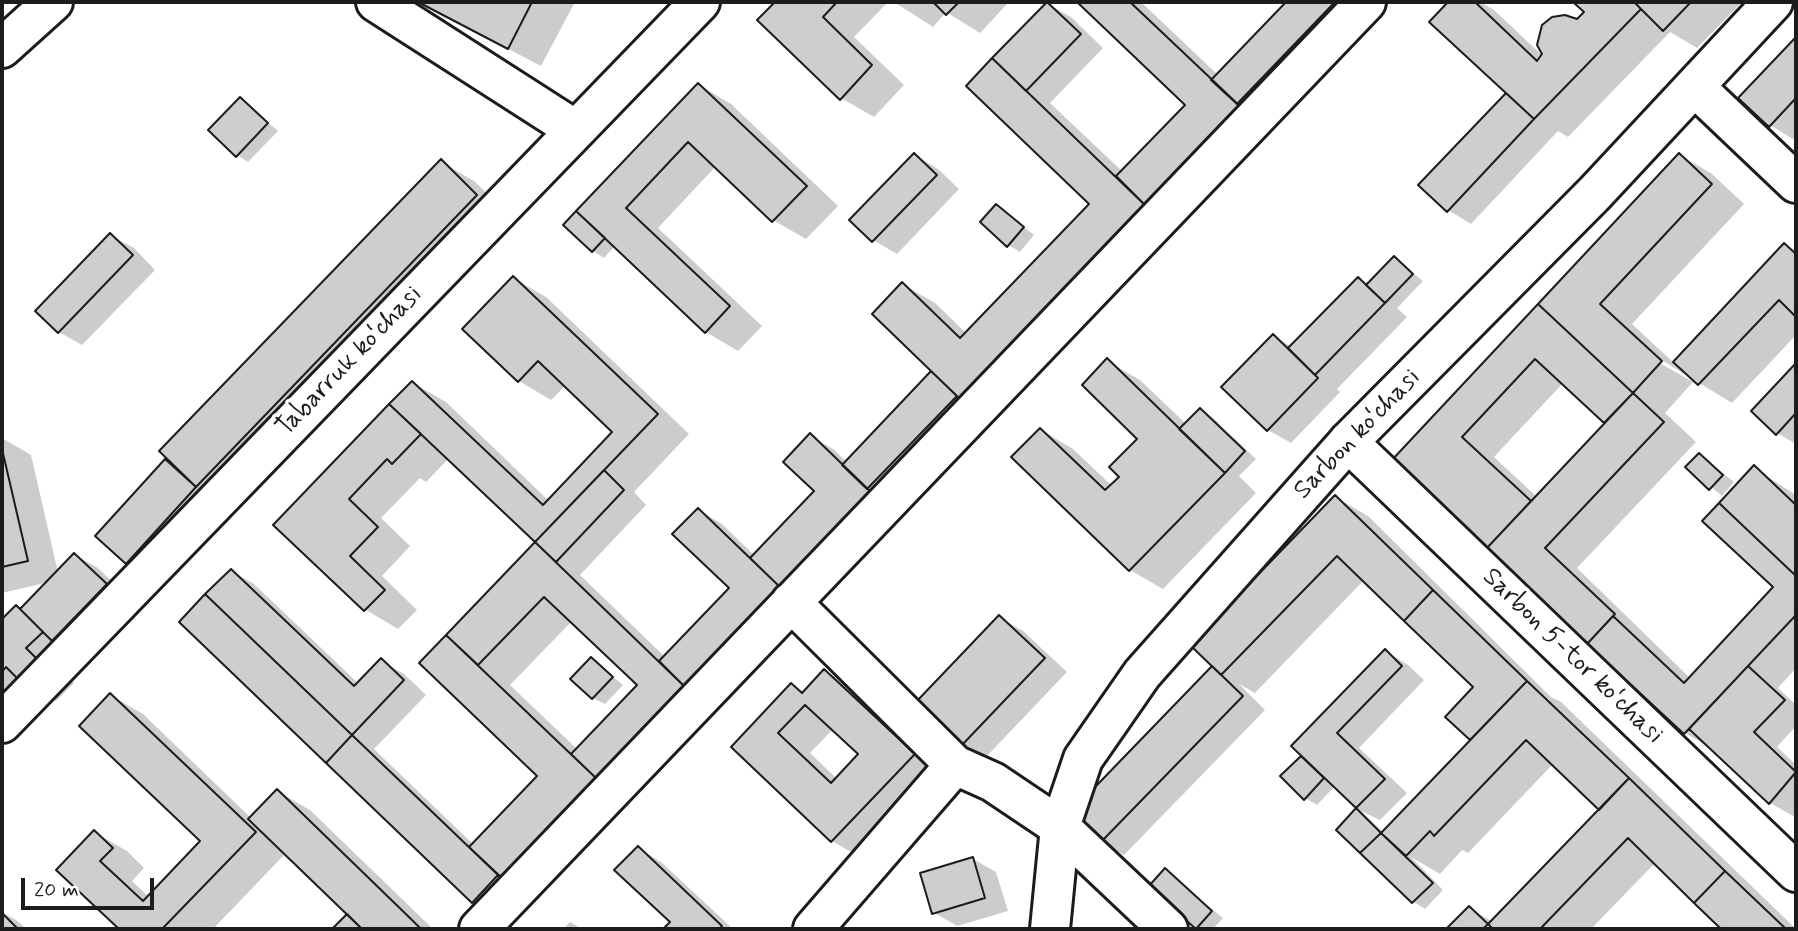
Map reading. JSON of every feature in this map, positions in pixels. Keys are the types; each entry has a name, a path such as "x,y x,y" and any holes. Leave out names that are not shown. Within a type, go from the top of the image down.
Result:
{"street":[{"path":"2,48 53,2"},
{"path":"376,2 574,129"},
{"name":"Tabarruk koʻchasi","path":"2,723 574,129 701,2"},
{"path":"479,929 1366,2"},
{"name":"Sarbon koʻchasi","path":"1050,929 1060,827 1083,760 1142,674 1348,442 1695,88 1773,2"},
{"path":"1695,88 1796,183"},
{"name":"Sarbon 5-tor koʻchasi","path":"1348,442 1796,872"},
{"path":"792,602 956,765 993,782 1060,827 1168,929"},
{"path":"813,929 956,765"}],"building":[{"path":"418,2 532,2 508,49"},
{"path":"775,2 837,2 823,17 872,65 840,100 757,20"},
{"path":"933,2 959,2 946,15"},
{"path":"1047,2 1081,34 1026,91 992,58"},
{"path":"1077,2 1130,2 1243,109 1148,208 1116,176 1185,105"},
{"path":"1286,2 1334,3 1237,104 1211,80"},
{"path":"1448,2 1475,2 1537,61 1542,54 1537,45 1542,25 1552,17 1565,15 1577,19 1584,12 1573,2 1634,2 1641,9 1534,119 1429,22"},
{"path":"1634,2 1691,2 1663,31"},
{"path":"1796,37 1796,98 1769,127 1738,98"},
{"path":"992,58 1148,208 962,401 872,314 902,282 960,338 1089,204 966,86"},
{"path":"698,83 807,186 772,222 688,142 626,208 730,306 705,333 576,211"},
{"path":"1506,93 1534,119 1447,212 1418,185"},
{"path":"240,97 268,123 236,157 208,130"},
{"path":"914,153 937,175 872,242 849,220"},
{"path":"1679,153 1712,184 1600,304 1662,361 1633,393 1538,304"},
{"path":"441,159 477,195 196,487 159,451"},
{"path":"996,204 1024,227 1007,247 980,222"},
{"path":"576,211 605,238 592,252 563,225"},
{"path":"110,233 133,255 58,333 35,311"},
{"path":"1784,243 1796,254 1796,317 1779,300 1698,385 1673,362"},
{"path":"1394,256 1413,274 1385,303 1366,285"},
{"path":"513,276 658,414 535,542 389,404 412,381 543,505 612,432 538,361 518,382 462,329"},
{"path":"1358,277 1385,303 1315,375 1288,348"},
{"path":"1538,304 1633,393 1604,423 1535,359 1462,437 1531,501 1486,549 1391,461"},
{"path":"1273,334 1318,378 1267,431 1221,387"},
{"path":"1107,358 1225,473 1129,571 1011,457 1040,428 1105,490 1119,477 1109,467 1137,439 1082,385"},
{"path":"1796,363 1796,413 1776,435 1751,411"},
{"path":"931,371 957,396 867,489 842,465"},
{"path":"1633,393 1664,422 1545,548 1615,614 1587,644 1486,549"},
{"path":"389,404 421,434 392,464 387,459 349,499 378,527 350,556 385,590 364,611 273,525"},
{"path":"1200,408 1245,451 1225,473 1179,429"},
{"path":"810,433 873,494 782,589 750,558 814,491 783,462"},
{"path":"2,449 28,561 2,567"},
{"path":"1699,453 1723,475 1709,490 1685,467"},
{"path":"165,459 196,487 126,564 95,536"},
{"path":"1754,465 1796,505 1796,576 1719,503"},
{"path":"604,470 624,490 556,562 535,542"},
{"path":"1335,495 1433,590 1404,621 1337,556 1221,675 1190,645"},
{"path":"1719,503 1796,576 1796,615 1684,734 1587,644 1613,616 1684,683 1773,587 1702,521"},
{"path":"698,508 782,589 686,688 659,661 729,588 672,534"},
{"path":"535,542 686,688 598,780 571,754 637,685 544,597 478,665 446,635"},
{"path":"74,553 107,584 52,641 20,609"},
{"path":"231,569 354,686 381,658 404,680 352,735 205,594"},
{"path":"1433,590 1527,681 1470,740 1445,717 1473,687 1404,621"},
{"path":"205,594 352,735 326,763 179,622"},
{"path":"16,605 43,632 26,648 42,664 22,683 6,667 2,672 2,619"},
{"path":"999,615 1045,658 962,745 916,702"},
{"path":"446,635 598,780 503,879 469,847 537,776 419,663"},
{"path":"1385,649 1402,666 1337,733 1385,779 1356,808 1291,746"},
{"path":"591,657 613,677 592,699 570,679"},
{"path":"1212,666 1243,696 1100,843 1069,814"},
{"path":"1748,666 1785,700 1754,732 1796,772 1769,804 1689,729"},
{"path":"824,669 915,754 831,842 731,747 791,683 802,693","holes":["805,705 858,754 831,783 778,733"]},
{"path":"1527,681 1629,778 1599,810 1526,740 1434,836 1430,831 1406,856 1381,833"},
{"path":"110,693 256,832 162,929 119,929 56,870 94,830 113,848 100,861 143,901 200,841 79,726"},
{"path":"352,735 498,875 472,903 326,763"},
{"path":"1301,756 1324,778 1304,800 1280,776"},
{"path":"1629,778 1725,871 1694,903 1628,838 1540,929 1493,929 1488,924"},
{"path":"277,789 421,929 362,929 248,819"},
{"path":"1356,808 1381,833 1360,853 1336,830"},
{"path":"1381,833 1433,883 1412,903 1360,853"},
{"path":"638,846 722,926 719,929 663,929 670,922 614,870"},
{"path":"973,857 985,898 932,914 920,873"},
{"path":"1165,868 1212,911 1196,929 1148,887"},
{"path":"1725,871 1786,929 1721,929 1694,903"},
{"path":"1469,906 1488,924 1483,929 1446,929"},
{"path":"2,913 18,929 2,929"},
{"path":"347,914 362,929 332,929"}]}
